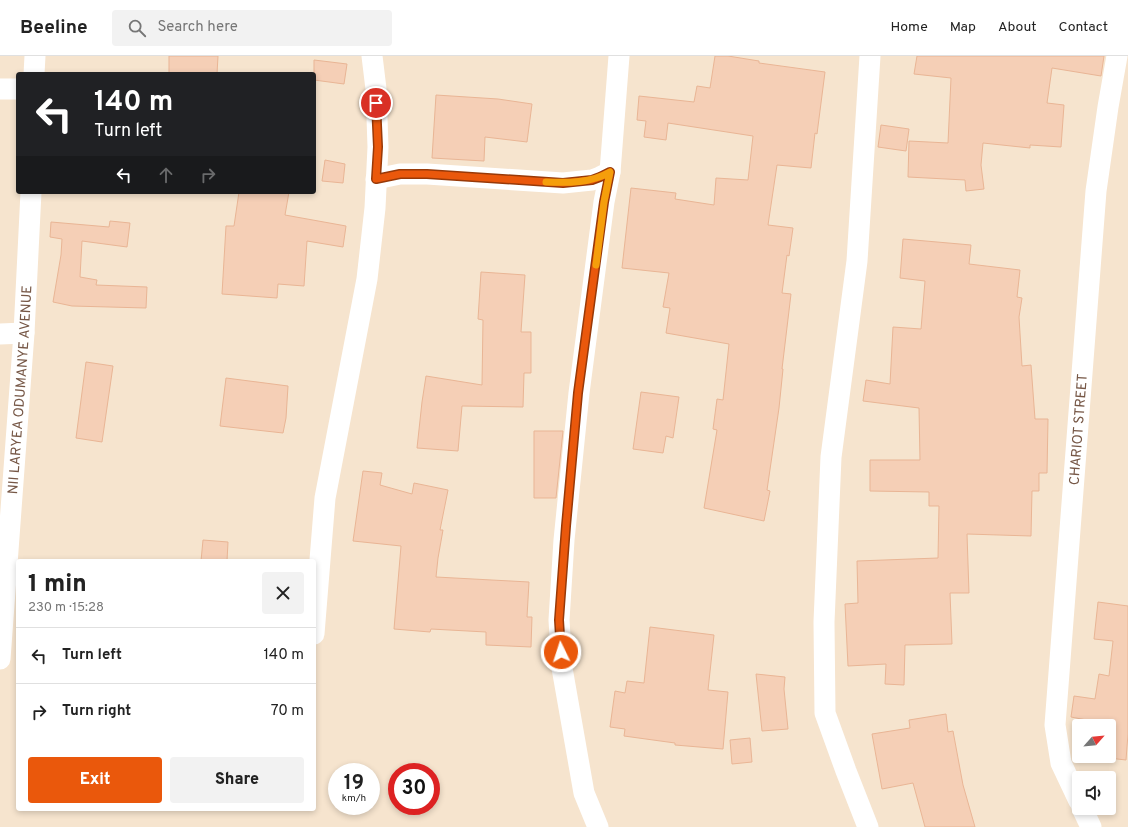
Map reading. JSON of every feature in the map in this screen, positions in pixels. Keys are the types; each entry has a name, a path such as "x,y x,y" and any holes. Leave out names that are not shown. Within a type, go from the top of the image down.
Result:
{"street":[{"path":"34,72 35,56"},
{"path":"316,609 325,498 367,279 375,208 378,147 376,89 372,56"},
{"path":"598,827 584,793 562,668 559,620 564,540 578,393 604,202 610,172 619,56"},
{"path":"868,827 825,713 824,622 831,457 857,261 870,56"},
{"name":"CHARIOT STREET","path":"1072,786 1061,763 1055,725 1096,192 1117,56"},
{"path":"0,89 16,89"},
{"path":"376,179 400,174 427,174 563,183 592,180 610,172"},
{"name":"NII LARYEA ODUMANYE AVENUE","path":"0,659 3,590 24,333 31,194"},
{"path":"0,334 24,333"},
{"path":"1085,815 1091,827"}],"shaded area":[{"path":"0,56 1128,56 1128,827 0,827"}],"building":[{"path":"169,56 218,56 217,72 169,72"},
{"path":"715,56 728,56 759,61 759,63 825,72 811,168 777,165 768,225 793,228 789,256 787,255 782,293 791,294 779,408 767,490 770,491 764,521 704,508 717,430 713,429 717,399 723,400 729,344 666,333 670,308 663,307 669,273 622,268 631,188 676,193 675,199 714,205 716,178 748,180 753,136 668,123 666,140 644,137 646,121 637,120 639,96 694,102 697,86 710,88"},
{"path":"917,56 1104,56 1101,76 1052,68 1047,103 1064,105 1061,147 1030,145 1030,148 983,143 981,165 984,189 966,191 965,180 908,177 909,141 948,143 951,78 914,74"},
{"path":"314,60 347,64 344,84 316,80 316,72 314,72"},
{"path":"436,95 498,99 532,104 527,142 485,137 484,161 432,158"},
{"path":"881,125 909,129 906,151 878,147"},
{"path":"325,160 345,164 343,183 322,181"},
{"path":"239,194 289,194 285,215 346,226 343,247 307,241 304,286 278,284 277,298 222,294 226,226 234,226"},
{"path":"110,221 130,223 127,247 82,241 80,277 97,280 96,285 147,287 146,308 72,306 53,302 61,255 62,239 50,237 51,222 109,227"},
{"path":"903,239 971,245 969,264 1020,270 1017,297 1022,298 1019,317 1022,366 1031,365 1035,419 1048,419 1047,473 1039,473 1039,491 1032,491 1031,536 967,534 969,593 950,593 952,644 905,645 904,685 885,684 886,664 848,666 845,604 858,603 857,561 938,558 939,506 929,506 929,492 870,491 870,460 920,460 919,408 863,401 866,380 890,384 893,327 921,329 925,281 900,278"},
{"path":"481,272 525,275 521,332 531,332 531,373 524,373 523,407 462,406 458,451 417,448 426,376 482,385 483,320 478,319"},
{"path":"86,362 113,366 102,442 76,438"},
{"path":"226,378 288,386 286,418 283,433 220,426"},
{"path":"641,392 679,397 673,438 666,436 663,453 633,449"},
{"path":"534,431 563,431 556,498 534,498"},
{"path":"363,471 382,473 380,485 412,494 414,483 448,490 440,530 443,530 436,577 529,582 527,617 532,617 531,647 486,645 486,632 431,629 430,632 394,629 401,546 353,541"},
{"path":"203,540 228,542 227,559 201,559"},
{"path":"1098,602 1128,606 1128,734 1126,760 1116,759 1116,719 1081,719 1071,717 1074,696 1095,699 1099,674 1109,676 1113,641 1094,639"},
{"path":"650,627 714,635 708,690 728,692 723,749 675,745 675,743 624,736 625,729 610,727 615,691 625,693 627,681 644,683"},
{"path":"756,674 785,677 784,689 788,729 762,731"},
{"path":"946,714 948,732 953,731 963,785 975,827 925,827 913,783 882,789 872,734 910,728 909,720"},
{"path":"750,738 752,762 732,764 730,740"}],"slow traffic":[{"path":"546,182 563,183 592,180 610,172 604,202 596,265"}],"route":[{"path":"376,103 378,147 376,179 400,174 427,174 563,183 592,180 610,172 604,202 578,393 564,540 559,620 561,652"}]}
